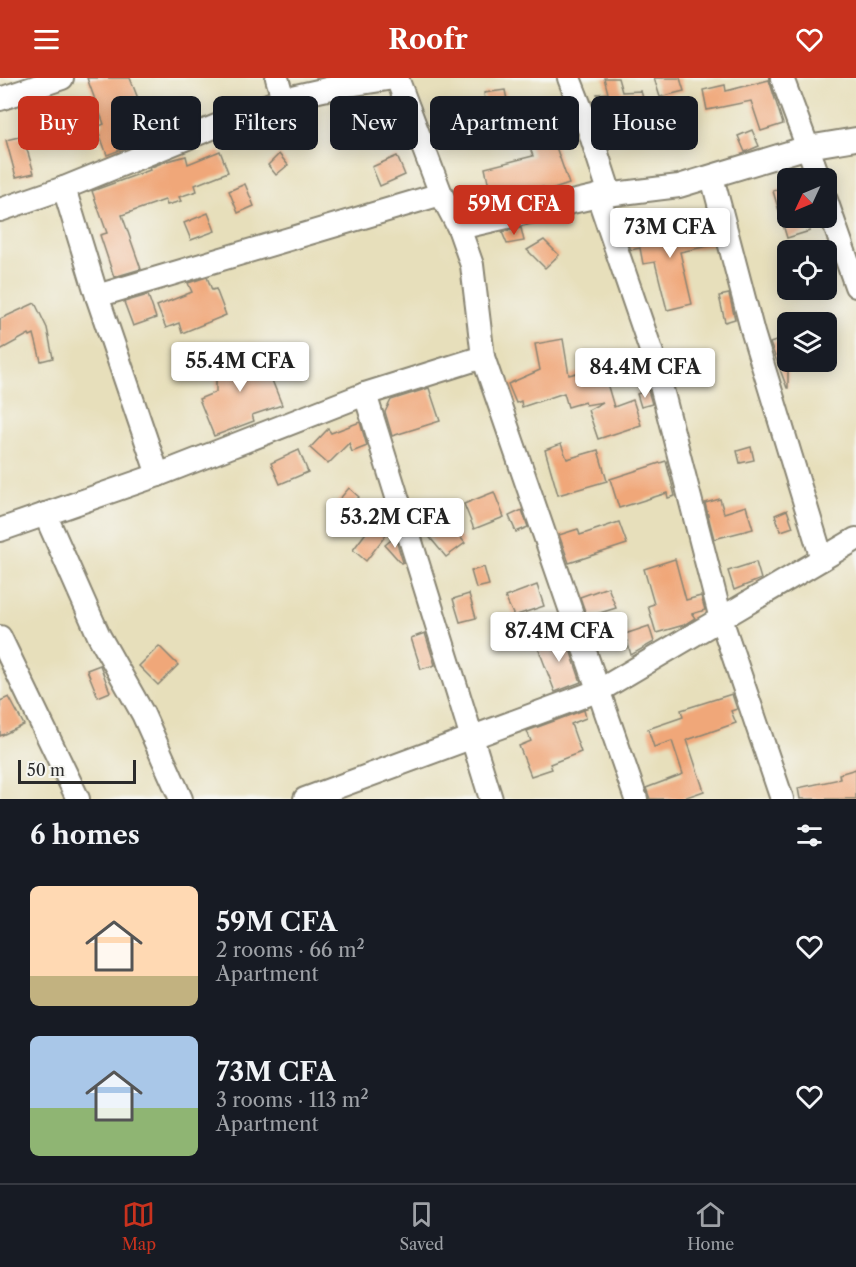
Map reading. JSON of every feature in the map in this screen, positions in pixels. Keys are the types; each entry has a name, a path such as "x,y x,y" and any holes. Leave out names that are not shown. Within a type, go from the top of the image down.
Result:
{"street":[{"path":"0,99 62,78"},
{"path":"0,210 64,188 280,89 336,87 396,78 441,194 459,228 472,265 483,357 636,799"},
{"path":"569,78 590,129 604,195 655,362 721,619 782,799"},
{"path":"782,78 815,168"},
{"path":"459,228 604,195 658,190 712,177 808,147 856,139"},
{"path":"712,177 753,333 822,559"},
{"path":"64,188 97,296 158,475"},
{"path":"97,296 441,194"},
{"path":"836,228 856,286"},
{"path":"0,530 158,475 365,394 483,357"},
{"path":"365,394 491,799"},
{"path":"45,514 99,636 143,714 181,799"},
{"path":"305,799 600,690 856,539"},
{"path":"0,637 78,799"}],"building":[{"path":"87,78 130,78 137,96 111,96 111,150 120,150 107,155 99,133 99,126 104,124 99,110 99,96 94,96"},
{"path":"604,78 618,78 622,92 641,91 642,96 598,96 597,94 608,93"},
{"path":"654,78 680,78 684,91 660,96"},
{"path":"769,80 783,124 761,131 751,101 707,110 703,90 725,85 726,91"},
{"path":"505,90 506,96 484,96 484,93"},
{"path":"752,130 759,146 745,152 738,136"},
{"path":"18,137 18,150 27,150 34,173 16,177 6,140"},
{"path":"531,150 557,150 569,184 545,192 543,187 518,195 517,191 491,196 485,168 533,156"},
{"path":"220,151 228,172 195,185 197,191 179,197 181,201 167,205 165,200 122,215 141,269 114,277 100,235 107,233 92,191 150,170 149,168 167,161 186,156 188,164"},
{"path":"279,154 288,165 276,175 268,165"},
{"path":"397,156 405,175 380,186 372,167"},
{"path":"245,184 254,206 238,213 229,191"},
{"path":"777,190 777,204 773,191"},
{"path":"208,213 215,231 191,240 184,223"},
{"path":"665,226 669,237 709,227 713,245 680,252 692,304 667,310 655,262 643,264 640,248 631,250 625,234"},
{"path":"521,228 524,241 507,244 502,232"},
{"path":"784,228 809,228 810,231 787,238"},
{"path":"544,240 559,255 545,268 527,250"},
{"path":"207,277 212,290 216,289 226,315 182,333 179,323 166,328 157,306 192,292 188,283"},
{"path":"729,294 735,319 725,322 719,296"},
{"path":"148,295 156,318 133,326 124,302"},
{"path":"35,303 47,328 53,358 41,361 34,334 30,336 29,334 0,350 0,319"},
{"path":"563,339 569,375 602,366 614,407 633,400 641,425 598,439 588,410 603,402 586,405 585,402 568,407 564,393 522,407 521,401 516,403 508,384 540,370 535,344"},
{"path":"777,341 777,362 770,343"},
{"path":"259,348 282,405 252,415 254,421 214,436 199,399 216,392 216,363 243,363 240,355"},
{"path":"781,372 788,372 787,388"},
{"path":"429,388 440,421 392,436 385,412 391,400"},
{"path":"648,390 652,404 641,407 637,394"},
{"path":"360,422 367,446 352,452 349,443 328,464 310,448 328,429 331,433"},
{"path":"561,444 567,459 598,450 607,481 558,495 545,450"},
{"path":"751,447 754,460 740,463 737,451"},
{"path":"299,450 308,472 280,484 271,463"},
{"path":"666,461 675,496 668,498 667,493 619,508 610,479"},
{"path":"349,488 359,497 342,517 332,508"},
{"path":"494,492 504,517 474,529 464,504"},
{"path":"720,499 724,513 746,506 753,529 714,539 705,503"},
{"path":"522,510 528,527 516,532 509,516"},
{"path":"787,510 793,527 781,531 775,515"},
{"path":"446,519 465,543 446,557 427,534"},
{"path":"619,522 627,544 569,563 559,535 578,529 580,535"},
{"path":"371,526 386,535 366,561 353,550"},
{"path":"395,537 403,562 401,563 385,545"},
{"path":"675,559 686,600 701,596 705,610 692,614 695,618 684,625 656,633 648,606 654,604 644,569"},
{"path":"756,562 761,579 734,590 728,571"},
{"path":"484,567 489,585 476,588 471,571"},
{"path":"537,585 544,606 514,616 505,597"},
{"path":"608,587 616,608 587,617 580,597"},
{"path":"469,594 476,618 460,622 453,599"},
{"path":"649,626 654,642 631,655 625,634"},
{"path":"425,633 435,665 421,669 411,638"},
{"path":"565,635 581,682 555,692 537,645"},
{"path":"159,646 178,665 158,685 139,666"},
{"path":"100,665 110,692 98,697 87,670"},
{"path":"732,694 737,709 731,711 736,723 687,740 704,791 681,799 650,799 646,788 683,774 672,741 654,747 648,729 683,717 681,710"},
{"path":"9,697 24,725 0,736 0,701"},
{"path":"584,710 586,718 571,724 581,752 550,764 552,769 531,776 519,746 531,741 527,731"},
{"path":"856,769 856,799 800,799 798,788 840,779 839,774"}]}
